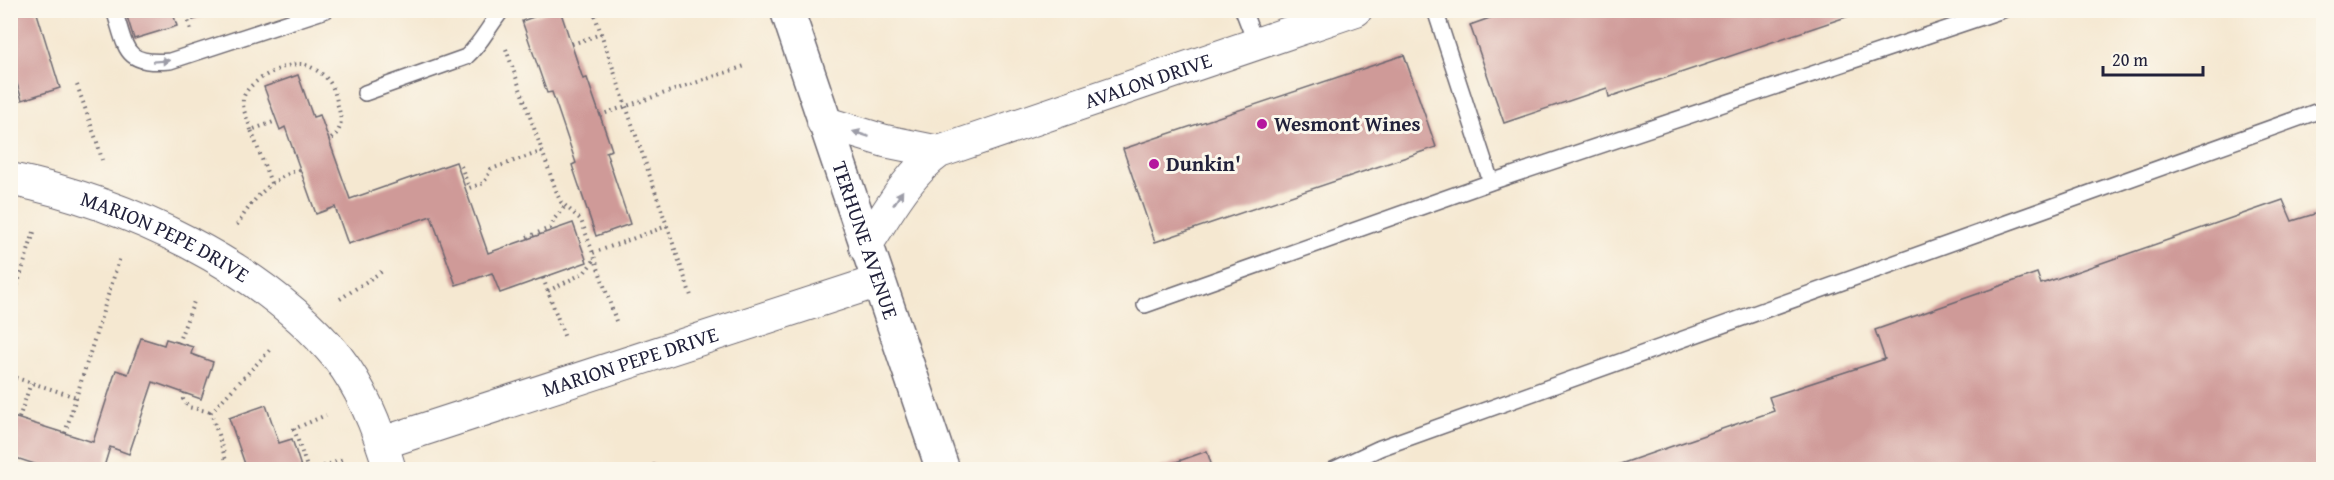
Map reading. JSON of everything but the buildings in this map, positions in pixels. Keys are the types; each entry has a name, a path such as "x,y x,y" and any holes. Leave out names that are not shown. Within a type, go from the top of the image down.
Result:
{"street":[{"name":"TERHUNE AVENUE","path":"787,10 823,122 943,470"},
{"name":"AVALON DRIVE","path":"866,247 907,184 926,161 939,152 1356,10"},
{"path":"823,122 885,141 939,152"},
{"name":"MARION PEPE DRIVE","path":"10,179 57,189 121,211 206,253 253,283 301,319 338,359 365,402 386,456 879,281"}],"lane":[{"path":"114,10 127,51 134,58 144,62 170,61 326,10"},
{"path":"365,93 466,57 478,47 489,26 502,10"},
{"path":"1244,10 1256,44"},
{"path":"1435,10 1491,182"},
{"path":"1145,306 1491,182 2003,10"},
{"path":"1333,470 1391,444 2324,109"}],"path":[{"path":"593,10 691,296"},
{"path":"572,44 601,34"},
{"path":"506,48 558,196 581,220 616,321"},
{"path":"271,183 243,102 249,86 258,79 290,66 302,64 327,77 333,89 342,123 331,139"},
{"path":"600,115 745,66"},
{"path":"77,85 102,160"},
{"path":"251,130 276,121"},
{"path":"461,166 468,188 484,183 491,169 543,151"},
{"path":"237,225 259,194 271,183 300,169"},
{"path":"527,237 550,228 566,205"},
{"path":"594,253 667,226"},
{"path":"10,308 35,229"},
{"path":"65,433 120,257"},
{"path":"548,291 584,273 596,258"},
{"path":"340,299 384,270"},
{"path":"543,278 565,338"},
{"path":"178,343 195,299"},
{"path":"211,412 271,349"},
{"path":"10,376 76,397"},
{"path":"20,418 31,383"},
{"path":"185,393 183,399 188,406 211,412"},
{"path":"211,412 229,470"},
{"path":"326,415 294,429 310,470 344,459"}],"place":[{"name":"Wesmont Wines","path":"1262,124"},
{"name":"Dunkin'","path":"1154,164"}]}
